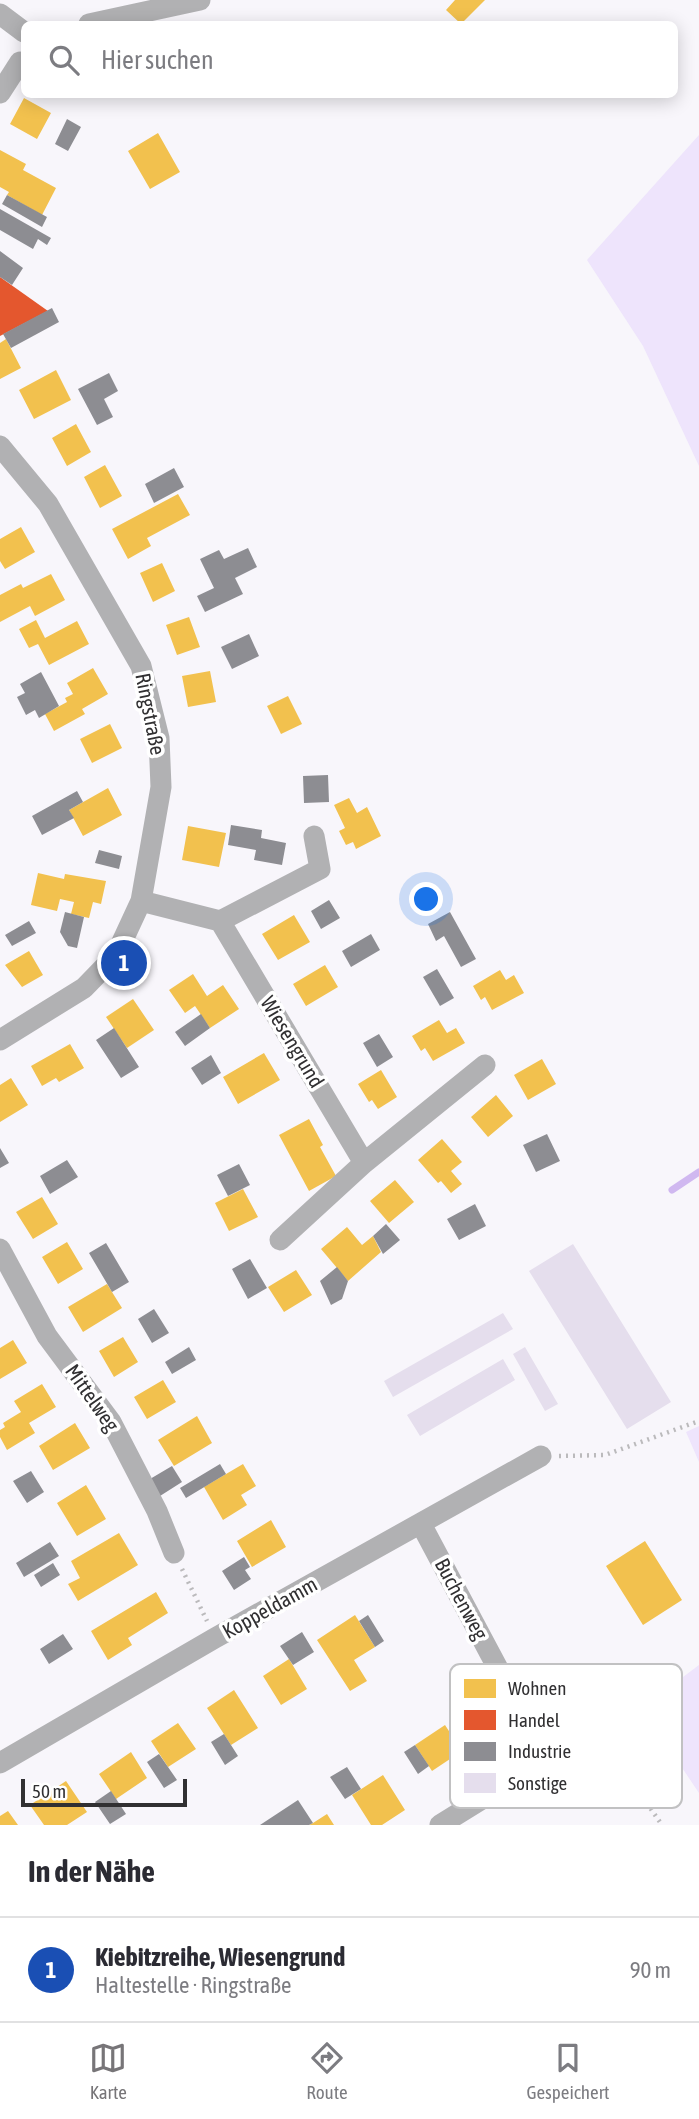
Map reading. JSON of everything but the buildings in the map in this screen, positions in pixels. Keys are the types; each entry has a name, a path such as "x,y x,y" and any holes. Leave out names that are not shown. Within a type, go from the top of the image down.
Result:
{"street":[{"path":"103,21 200,0"},
{"path":"0,13 21,30"},
{"path":"0,93 20,62"},
{"name":"Ringstraße","path":"0,446 48,504 141,666 159,738 161,788 141,901 116,955 83,988 0,1040"},
{"path":"141,901 220,921 320,869 314,836"},
{"name":"Wiesengrund","path":"220,921 364,1163"},
{"path":"280,1240 364,1163 485,1065"},
{"name":"Mittelweg","path":"0,1249 47,1336 111,1422 157,1511 174,1553"},
{"name":"Koppeldamm","path":"0,1763 215,1638 541,1456"},
{"name":"Buchenweg","path":"421,1524 496,1664"},
{"path":"440,1825 467,1808"}],"path":[{"path":"541,1456 605,1455 699,1421"},
{"path":"174,1553 202,1611"},
{"path":"650,1808 662,1825"}],"shaded area":[{"path":"699,135 699,466 643,346 587,260"},
{"path":"699,1426 699,1462 686,1432"},
{"path":"699,1665 699,1793 682,1768 682,1678"}],"waterway":[{"path":"672,1190 699,1172"}],"place":[{"name":"Kiebitzreihe, Wiesengrund","path":"124,963"}]}
